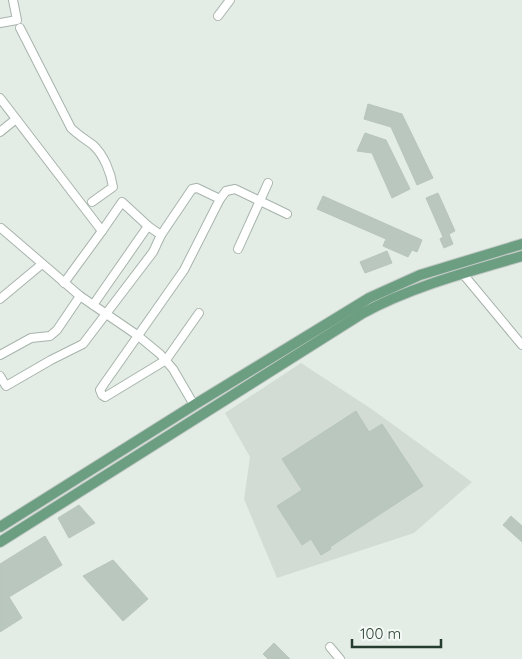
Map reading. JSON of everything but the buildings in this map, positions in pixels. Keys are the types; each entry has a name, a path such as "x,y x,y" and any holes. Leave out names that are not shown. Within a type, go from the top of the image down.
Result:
{"main road":[{"path":"0,527 194,405 380,292 420,275 522,244"},
{"path":"0,542 352,319 409,292 522,256"}],"street":[{"path":"0,23 17,20 13,0"},
{"path":"218,16 230,0"},
{"path":"20,28 71,128 94,147 104,160 112,176 113,187 122,202 148,226 161,235"},
{"path":"0,98 102,232"},
{"path":"0,132 16,119"},
{"path":"238,249 268,183"},
{"path":"92,202 113,187"},
{"path":"0,376 6,386 83,344 153,252 161,235 192,189 197,188 220,199"},
{"path":"198,313 166,360 118,391 104,397 100,392 104,384 184,270 220,199 226,191 235,189 287,214"},
{"path":"64,283 122,202"},
{"path":"93,305 148,226"},
{"path":"1,228 80,296 137,335 166,360 194,405"},
{"path":"0,299 42,264"},
{"path":"463,274 522,345"},
{"path":"0,355 31,338 50,336 57,330 80,296"},
{"path":"330,647 340,659"}],"shaded area":[{"path":"301,363 373,410 472,482 414,533 277,578 244,499 250,457 225,413"}]}
